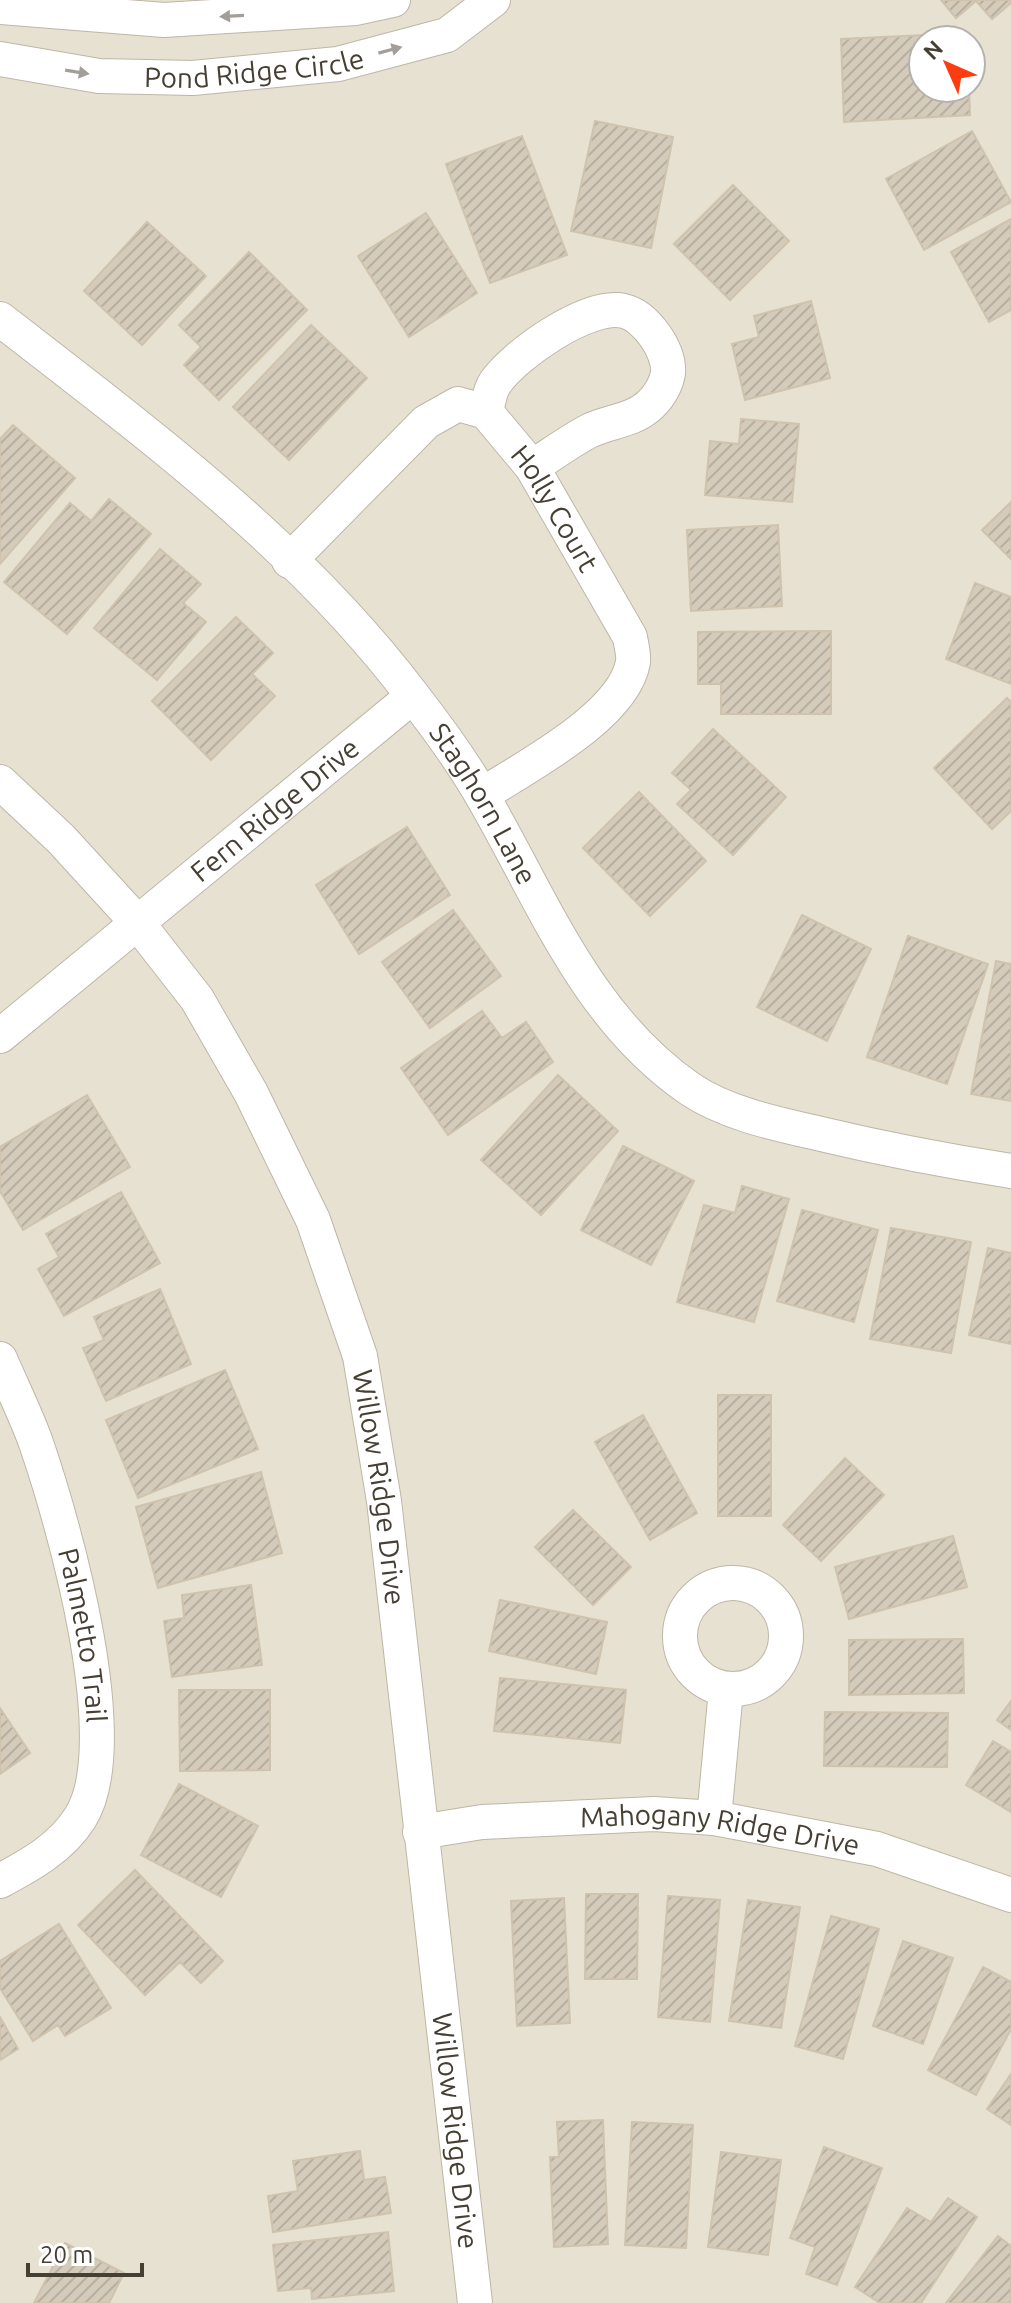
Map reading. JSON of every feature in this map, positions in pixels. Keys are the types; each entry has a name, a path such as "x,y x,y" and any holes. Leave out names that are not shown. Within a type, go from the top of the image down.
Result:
{"street":[{"name":"Pond Ridge Circle","path":"0,7 164,20 356,8 393,0"},
{"name":"Pond Ridge Circle","path":"0,59 99,76 193,78 338,64 447,35 493,0"},
{"path":"289,561 426,422 458,404 486,412 494,384 527,352 576,320 603,310 627,311 657,339 668,371 663,389 648,407 629,418 591,430 532,467"},
{"name":"Staghorn Lane","path":"0,319 202,476 351,622 413,696 482,795 575,965 624,1034 692,1091 761,1120 922,1158 1011,1171"},
{"name":"Holly Court","path":"482,795 599,717 633,662 630,637 532,467 486,412"},
{"name":"Fern Ridge Drive","path":"0,1036 413,696"},
{"name":"Willow Ridge Drive","path":"0,782 61,839 136,921 197,999 251,1093 313,1220 360,1356 384,1501 475,2303"},
{"name":"Palmetto Trail","path":"0,1359 36,1443 66,1549 99,1715 97,1774 81,1817 44,1857 0,1881"},
{"path":"714,1818 726,1690"},
{"name":"Mahogany Ridge Drive","path":"420,1832 482,1822 654,1814 714,1818 877,1849 1011,1895"}],"shaded area":[{"path":"0,0 1011,0 1011,2303 0,2303"}],"building":[{"path":"941,0 1011,0 1011,3 992,19 976,1 956,18"},
{"path":"907,36 907,104 970,104 970,115 844,122 841,39"},
{"path":"595,121 673,137 651,248 571,231"},
{"path":"972,131 1011,202 924,250 886,179"},
{"path":"522,136 567,255 490,283 446,164"},
{"path":"733,185 789,241 730,300 674,244"},
{"path":"426,213 477,293 409,337 358,256"},
{"path":"1011,219 1011,310 989,322 951,252"},
{"path":"147,222 206,276 142,345 84,291"},
{"path":"249,252 307,310 219,400 184,365 201,347 179,325"},
{"path":"811,301 830,378 745,400 732,344 759,337 754,316"},
{"path":"311,325 367,378 289,460 233,407"},
{"path":"741,419 799,424 792,502 705,495 710,441 739,444"},
{"path":"13,425 75,478 0,564 0,439"},
{"path":"109,499 151,534 67,634 4,582 70,503 91,521"},
{"path":"1011,502 1011,559 982,530"},
{"path":"778,525 782,606 691,611 687,530"},
{"path":"160,549 201,584 183,603 206,622 157,680 94,628"},
{"path":"975,583 1011,597 1011,684 946,659"},
{"path":"236,617 273,653 252,674 275,696 211,760 152,701"},
{"path":"831,631 831,714 721,714 721,684 698,684 698,632"},
{"path":"1007,698 1011,702 1011,811 992,829 934,768"},
{"path":"713,729 786,797 733,855 677,804 691,790 672,773"},
{"path":"639,792 706,861 650,916 583,848"},
{"path":"407,827 450,895 359,954 316,885"},
{"path":"453,910 501,976 430,1028 382,962"},
{"path":"802,915 871,949 827,1041 757,1007"},
{"path":"908,936 988,964 947,1084 867,1057"},
{"path":"996,961 1011,964 1011,1101 971,1094"},
{"path":"482,1011 502,1038 526,1022 553,1062 448,1135 401,1068"},
{"path":"558,1075 618,1131 541,1215 481,1160"},
{"path":"87,1095 130,1167 23,1230 0,1191 0,1147"},
{"path":"623,1146 694,1181 651,1265 581,1230"},
{"path":"742,1186 789,1199 754,1322 677,1302 704,1205 735,1213"},
{"path":"121,1192 160,1263 64,1316 38,1269 59,1257 46,1234"},
{"path":"802,1210 878,1230 854,1322 777,1301"},
{"path":"891,1228 971,1242 951,1353 870,1339"},
{"path":"988,1248 1011,1253 1011,1344 969,1335"},
{"path":"160,1289 191,1364 106,1401 83,1348 104,1340 94,1317"},
{"path":"225,1370 258,1449 138,1498 106,1420"},
{"path":"718,1395 771,1395 771,1516 718,1516"},
{"path":"643,1415 697,1513 650,1540 595,1442"},
{"path":"845,1458 884,1495 821,1561 783,1525"},
{"path":"261,1472 282,1553 158,1588 136,1507"},
{"path":"573,1510 631,1567 593,1605 535,1547"},
{"path":"953,1536 967,1587 849,1619 835,1567"},
{"path":"251,1585 262,1665 172,1677 164,1621 184,1618 182,1595"},
{"path":"500,1600 607,1622 596,1674 489,1651"},
{"path":"963,1639 964,1693 849,1695 849,1640"},
{"path":"500,1678 626,1690 620,1743 494,1731"},
{"path":"179,1690 270,1690 270,1770 180,1771"},
{"path":"1011,1701 1011,1730 997,1720"},
{"path":"0,1708 30,1753 0,1774"},
{"path":"825,1712 948,1713 947,1767 824,1766"},
{"path":"993,1741 1011,1752 1011,1812 966,1785"},
{"path":"179,1784 258,1826 221,1897 141,1855"},
{"path":"135,1870 223,1961 201,1983 180,1962 145,1995 78,1925"},
{"path":"586,1894 638,1894 637,1979 585,1979"},
{"path":"668,1896 720,1900 710,2022 658,2017"},
{"path":"564,1898 570,2023 517,2026 511,1901"},
{"path":"748,1900 800,1907 781,2028 729,2021"},
{"path":"831,1916 879,1929 843,2059 795,2046"},
{"path":"59,1924 111,2008 65,2036 58,2025 33,2041 0,1988 0,1961"},
{"path":"903,1941 953,1958 923,2044 873,2026"},
{"path":"983,1967 1011,1982 1011,2029 976,2095 928,2070"},
{"path":"0,2017 18,2049 0,2060"},
{"path":"1011,2074 1011,2125 987,2109"},
{"path":"603,2120 608,2244 554,2247 550,2157 559,2157 557,2122"},
{"path":"632,2122 693,2125 686,2248 625,2245"},
{"path":"824,2147 882,2168 837,2285 806,2274 815,2247 790,2238"},
{"path":"360,2151 364,2180 385,2177 391,2213 273,2232 268,2196 298,2191 293,2161"},
{"path":"721,2152 781,2160 768,2255 708,2247"},
{"path":"948,2198 977,2217 921,2303 880,2303 855,2287 907,2208 931,2222"},
{"path":"388,2232 394,2291 312,2299 311,2288 278,2291 273,2245"},
{"path":"998,2236 1011,2246 1011,2303 946,2303"},
{"path":"65,2243 124,2273 109,2303 34,2303"}]}
